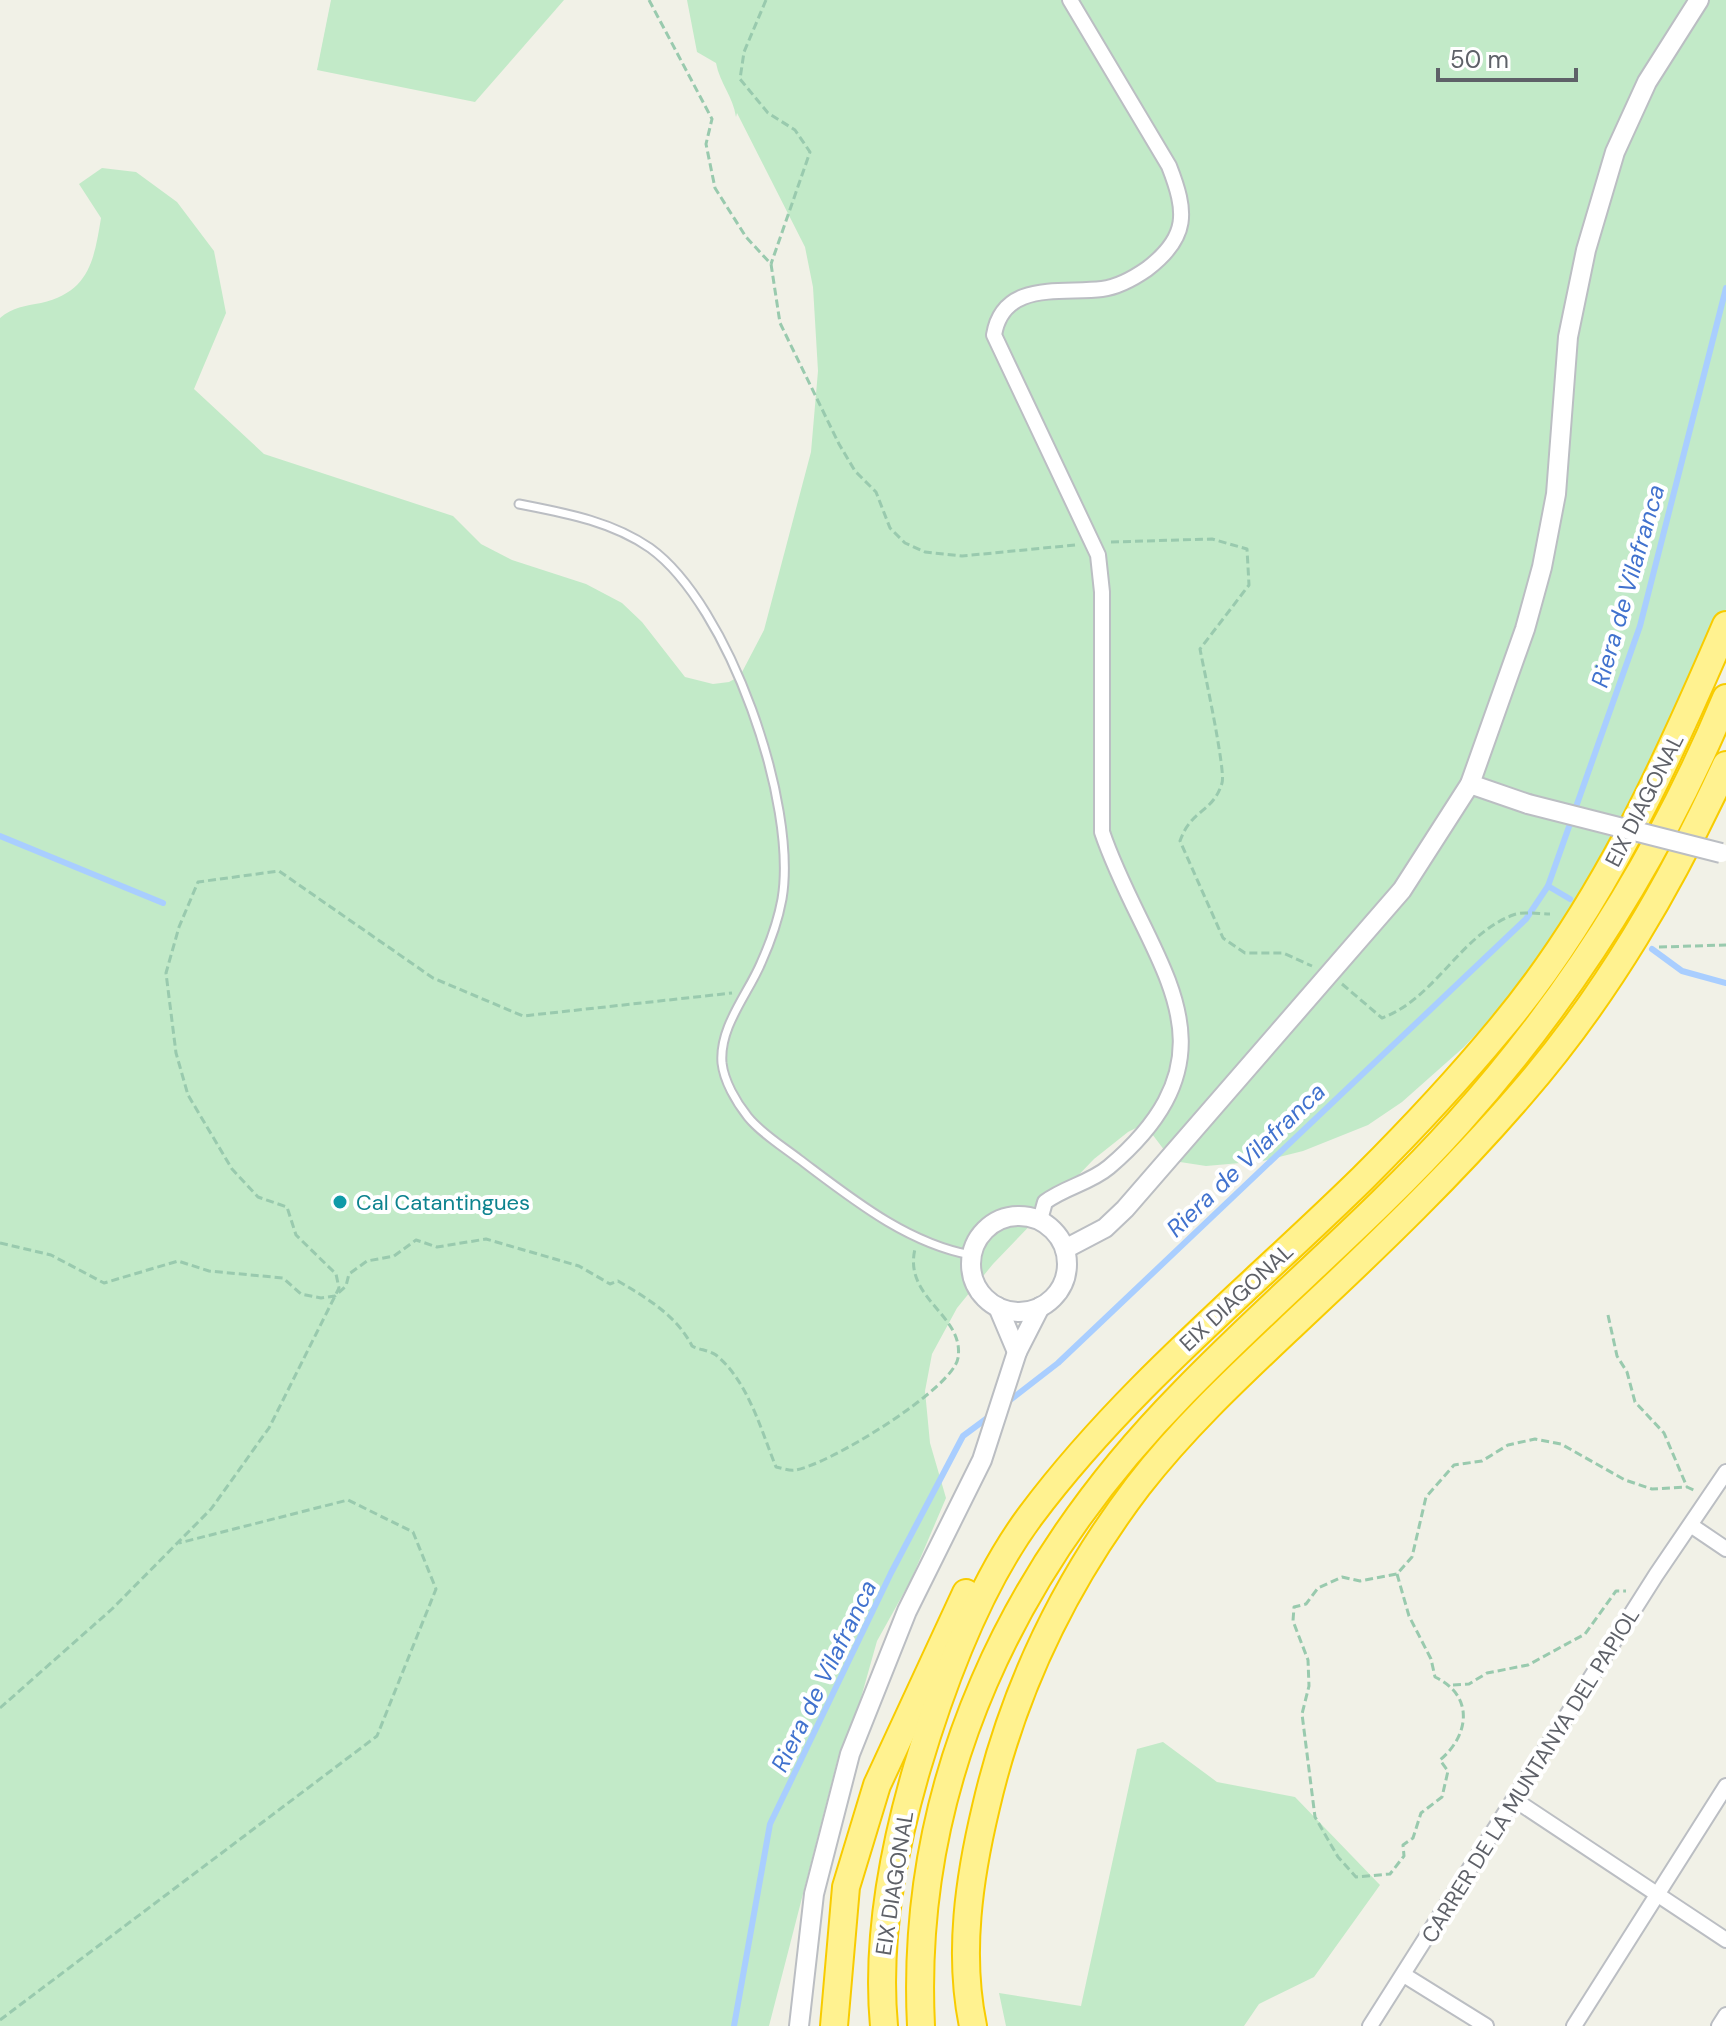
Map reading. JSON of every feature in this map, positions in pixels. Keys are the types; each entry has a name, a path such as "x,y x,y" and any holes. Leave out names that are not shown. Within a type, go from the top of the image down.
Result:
{"highway":[{"name":"EIX DIAGONAL","path":"884,2026 879,1976 900,1825 935,1705 968,1627 1029,1518 1127,1401 1363,1178 1502,1027 1594,900 1686,717 1726,625"},
{"name":"EIX DIAGONAL","path":"921,2026 924,1910 941,1808 976,1699 1032,1583 1090,1497 1135,1443 1218,1357 1416,1167 1546,1019 1586,964 1640,877 1689,783 1726,698"},
{"path":"973,2026 966,1932 979,1835 1008,1728 1062,1601 1114,1520 1175,1442 1425,1197 1522,1093 1566,1039 1644,925 1726,765"},
{"path":"834,2026 846,1887 877,1785 959,1604 1002,1539 1029,1518"}],"street":[{"path":"1040,1220 1045,1202 1107,1169 1131,1145 1165,1099 1180,1059 1181,1018 1173,989 1113,864 1102,832 1102,592 1094,543 1000,353 995,328 1003,312 1023,296 1058,289 1104,289 1142,272 1173,245 1182,209 1169,166 1070,0"},
{"path":"1065,1249 1105,1228 1125,1209 1332,974 1402,890 1470,784 1525,629 1542,567 1556,494 1568,337 1586,250 1611,166 1647,82 1699,0"},
{"path":"1470,784 1528,804 1724,853"},
{"path":"799,2026 814,1894 846,1767 907,1611 982,1460 1017,1352 1040,1307 1059,1290 1066,1275 1065,1249 1057,1234 1040,1220 1014,1215 999,1219 985,1229 971,1255 974,1282 983,1296 998,1307 1014,1311 1040,1307"},
{"path":"998,1307 1017,1352"},
{"name":"CARRER DE LA MUNTANYA DEL PAPIOL","path":"1370,2026 1645,1592 1726,1472"},
{"path":"1692,1526 1726,1549"},
{"path":"1574,2026 1726,1786"},
{"path":"1515,1800 1726,1940"},
{"path":"1404,1975 1486,2026"},
{"path":"1719,2026 1726,2015"}],"lane":[{"path":"519,504 618,529 650,549 679,574 732,658 767,765 777,807 784,871 775,925 724,1036 722,1064 731,1091 749,1119 834,1185 921,1240 971,1255"}],"path":[{"path":"649,0 712,119 706,144 715,188 746,237 771,264"},
{"path":"766,0 744,52 740,79 768,113 795,130 810,152 771,264 780,323 839,444 855,471 876,492 890,528 905,543 925,552 962,556 1094,543 1212,539 1247,549 1249,585 1229,613 1210,631 1200,649 1223,781 1210,806 1187,820 1180,841 1223,938 1245,953 1283,953 1332,974 1382,1018 1413,1001 1490,927 1516,913 1550,914"},
{"path":"0,1708 112,1609 211,1509 269,1428 335,1296 339,1282 336,1274 301,1243 287,1207 258,1197 232,1169 188,1095 176,1053 166,973 179,927 198,882 279,871 433,978 523,1016 747,991"},
{"path":"1659,947 1726,945"},
{"path":"0,1243 51,1255 104,1283 178,1261 209,1271 283,1278 309,1297 335,1296 346,1286 349,1274 367,1261 394,1256 416,1240 437,1247 486,1239 579,1266 610,1284 618,1281 649,1299 682,1327 692,1346 713,1352 731,1371 751,1406 776,1467 794,1470 836,1453 892,1422 952,1375 958,1359 958,1342 948,1319 924,1296 913,1265 914,1251 921,1240"},
{"path":"1608,1315 1617,1356 1627,1372 1635,1402 1664,1433 1687,1487"},
{"path":"1453,1685 1462,1700 1462,1725 1457,1746 1440,1760 1448,1771 1442,1797 1421,1813 1413,1838 1403,1845 1404,1856 1390,1874 1356,1877 1338,1857 1315,1817 1302,1714 1309,1686 1308,1660 1293,1621 1294,1607 1306,1604 1318,1588 1342,1577 1360,1581 1397,1574 1412,1557 1426,1497 1454,1465 1482,1461 1508,1445 1535,1439 1561,1444 1625,1480 1652,1489 1687,1487 1710,1498"},
{"path":"0,2020 377,1736 436,1589 413,1532 348,1500 175,1544"},
{"path":"1397,1574 1409,1616 1431,1659 1435,1677 1453,1685 1469,1684 1487,1673 1528,1665 1585,1634 1616,1591 1645,1592"}],"green space":[{"path":"331,0 564,0 475,102 317,70"},
{"path":"687,0 1726,0 1726,609 1706,696 1521,986 1464,1047 1402,1102 1368,1125 1303,1151 1263,1161 1206,1166 1180,1162 1168,1155 1149,1130 1138,1127 1094,1159 993,1264 957,1308 932,1354 925,1391 930,1443 946,1498 911,1580 877,1641 857,1712 838,1758 769,2026 0,2026 0,318 14,309 57,298 79,283 92,261 101,218 79,184 102,168 136,172 177,202 214,251 226,313 194,389 264,454 453,516 481,544 512,560 586,584 622,603 642,622 685,677 713,684 729,682 740,676 764,630 811,452 818,371 813,287 805,247 737,113 736,117 716,63 697,52"},
{"path":"1163,1742 1217,1782 1295,1797 1380,1885 1314,1977 1259,2004 1244,2026 1006,2026 999,1993 1081,2006 1137,1749"}],"waterway":[{"name":"Riera de Vilafranca","path":"1005,1404 1058,1363 1526,919 1548,886 1640,626 1726,288"},
{"path":"0,836 163,903"},
{"path":"1548,886 1570,899"},
{"path":"1652,949 1682,971 1726,983"},
{"name":"Riera de Vilafranca","path":"734,2026 770,1824 891,1573 963,1436 990,1416"}],"place":[{"name":"Cal Catantingues","path":"340,1202"}]}
